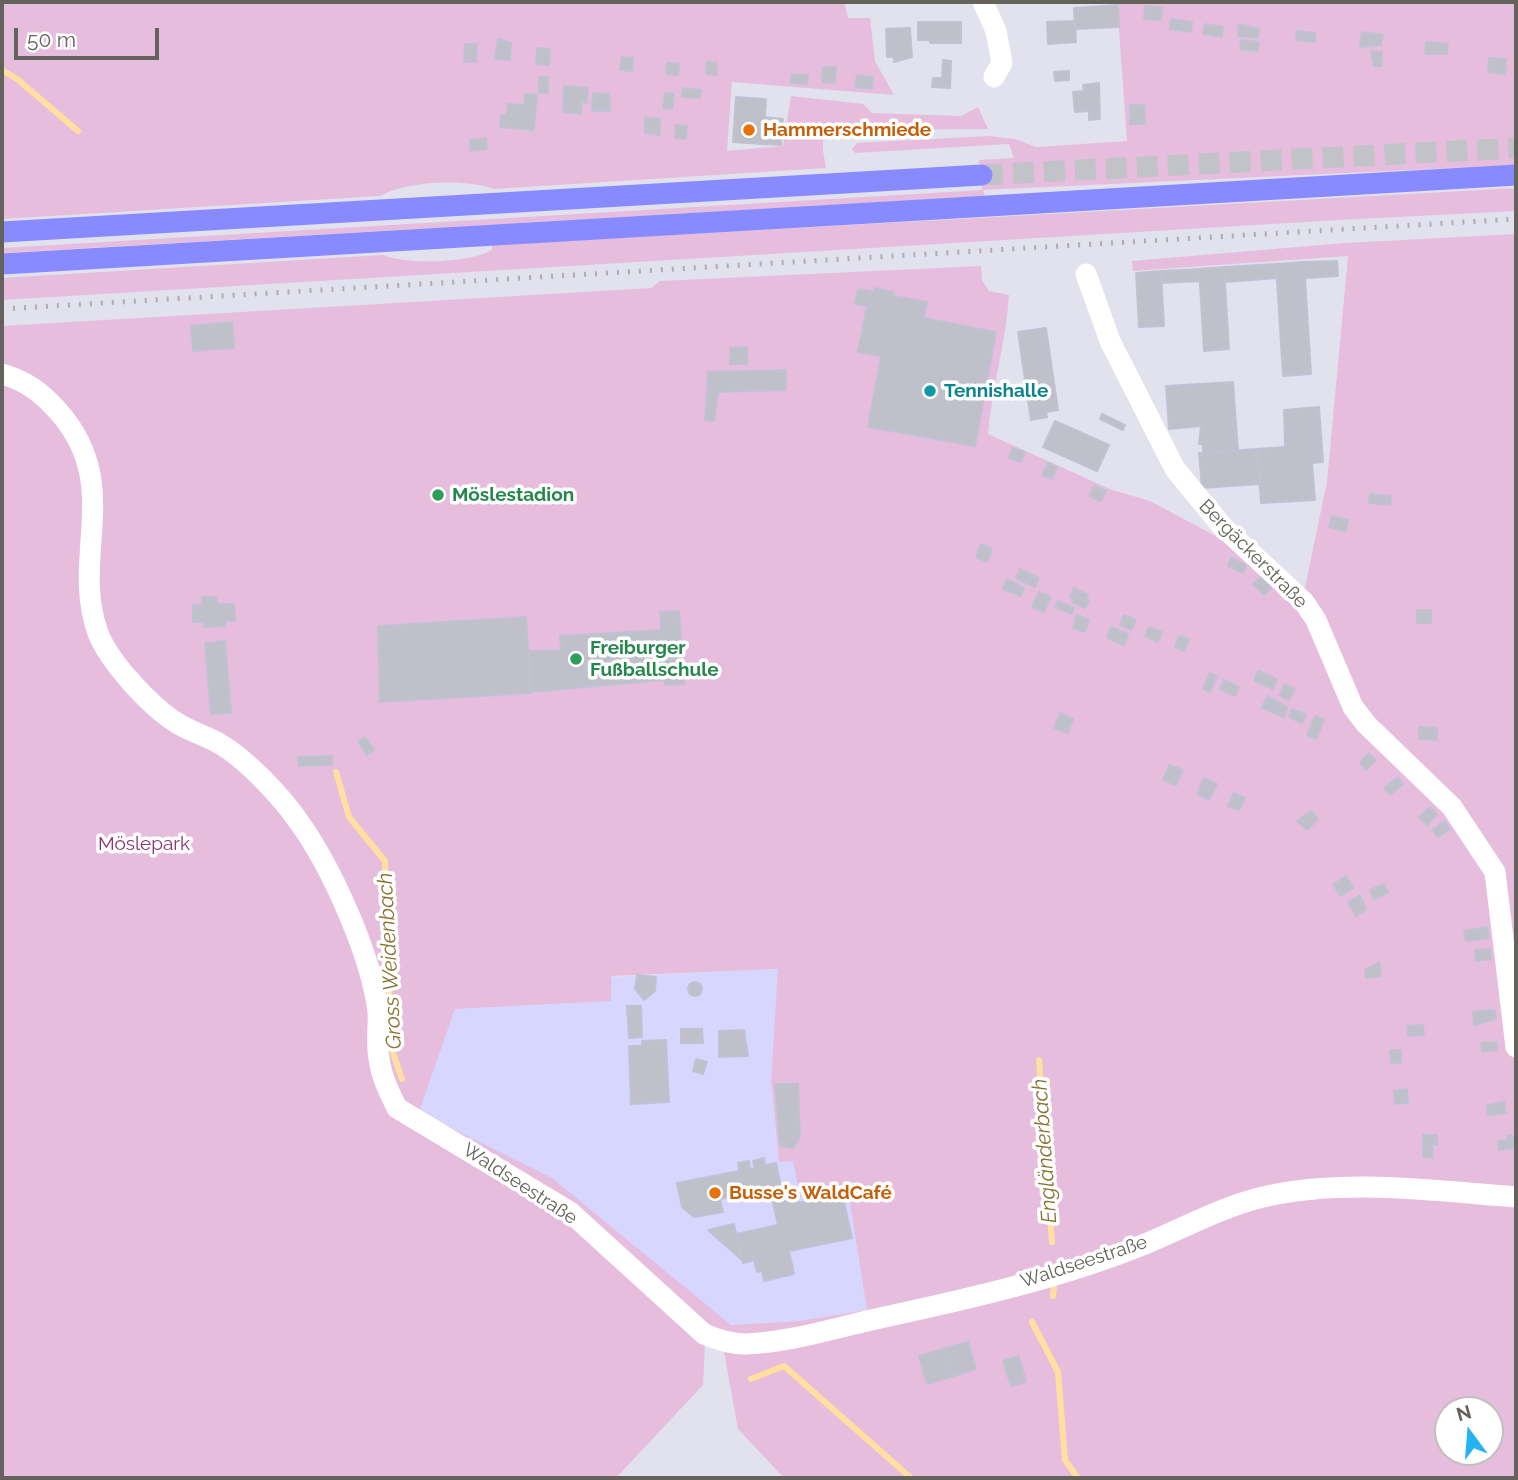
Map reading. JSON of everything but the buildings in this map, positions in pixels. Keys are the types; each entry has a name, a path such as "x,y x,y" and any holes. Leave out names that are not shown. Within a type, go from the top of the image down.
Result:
{"highway":[{"path":"2,232 982,175"},
{"path":"2,264 1516,175"}],"street":[{"path":"983,2 996,31 1002,63 994,77"},
{"name":"Bergäckerstraße","path":"1086,274 1110,341 1175,469 1222,526 1304,602 1316,620 1353,707 1366,724 1452,807 1494,872 1516,1047"},
{"name":"Waldseestraße","path":"2,374 21,380 42,393 73,427 91,471 94,528 89,587 98,633 118,669 176,723 222,745 262,780 299,821 333,877 362,951 378,1009 379,1058 384,1081 397,1108 570,1212 704,1334 721,1342 742,1344 823,1333 1071,1269 1144,1244 1217,1211 1262,1197 1305,1189 1420,1190 1516,1197"}],"shaded area":[{"path":"779,969 771,1080 779,1162 793,1161 847,1184 868,1310 799,1321 731,1325 656,1266 419,1112 455,1009 610,1001 610,977"}],"green space":[{"path":"2,2 844,2 848,18 870,18 875,61 894,95 732,82 727,151 783,146 791,96 863,104 872,113 961,116 978,107 988,129 858,130 844,124 834,126 826,133 823,141 826,168 494,189 452,182 420,184 380,196 2,219"},
{"path":"1117,2 1516,2 1516,165 983,190 985,196 2,253 2,248 982,190 979,160 1014,158 1009,144 855,153 852,149 857,143 988,136 1015,139 1036,147 1127,141"},
{"path":"1516,188 1516,211 2,300 2,278 383,255 407,260 438,261 469,258 492,250 492,245"},
{"name":"Möslepark","path":"1516,234 1516,1478 784,1478 738,1429 724,1352 705,1344 703,1385 616,1478 2,1478 2,326 651,288 660,281 981,266 982,280 989,291 1009,295 988,434 1112,490 1150,501 1227,542 1252,561 1284,600 1305,587 1327,482 1348,256 1133,271 1132,261 1345,243","holes":["778,969 771,1080 779,1162 793,1161 799,1192 847,1184 867,1310 799,1321 731,1325 552,1178 419,1112 455,1009 611,1001 611,976"]}],"waterway":[{"path":"2,70 17,79 78,131"},
{"name":"Gross Weidenbach","path":"336,772 349,817 385,861 391,1047 402,1079"},
{"name":"Engländerbach","path":"1039,1060 1052,1242"},
{"name":"Engländerbach","path":"1053,1296 1054,1286"},
{"name":"Engländerbach","path":"1032,1322 1058,1372 1065,1460 1078,1478"},
{"path":"751,1379 784,1366 911,1478"}],"tunnel":[{"path":"982,175 1516,148"}],"railway":[{"path":"2,309 1516,219"}],"place":[{"name":"Hammerschmiede","path":"749,130"},
{"name":"Tennishalle","path":"930,391"},
{"name":"Möslestadion","path":"438,495"},
{"name":"Freiburger Fußballschule","path":"576,659"},
{"name":"Busse's WaldCafé","path":"715,1193"}]}
